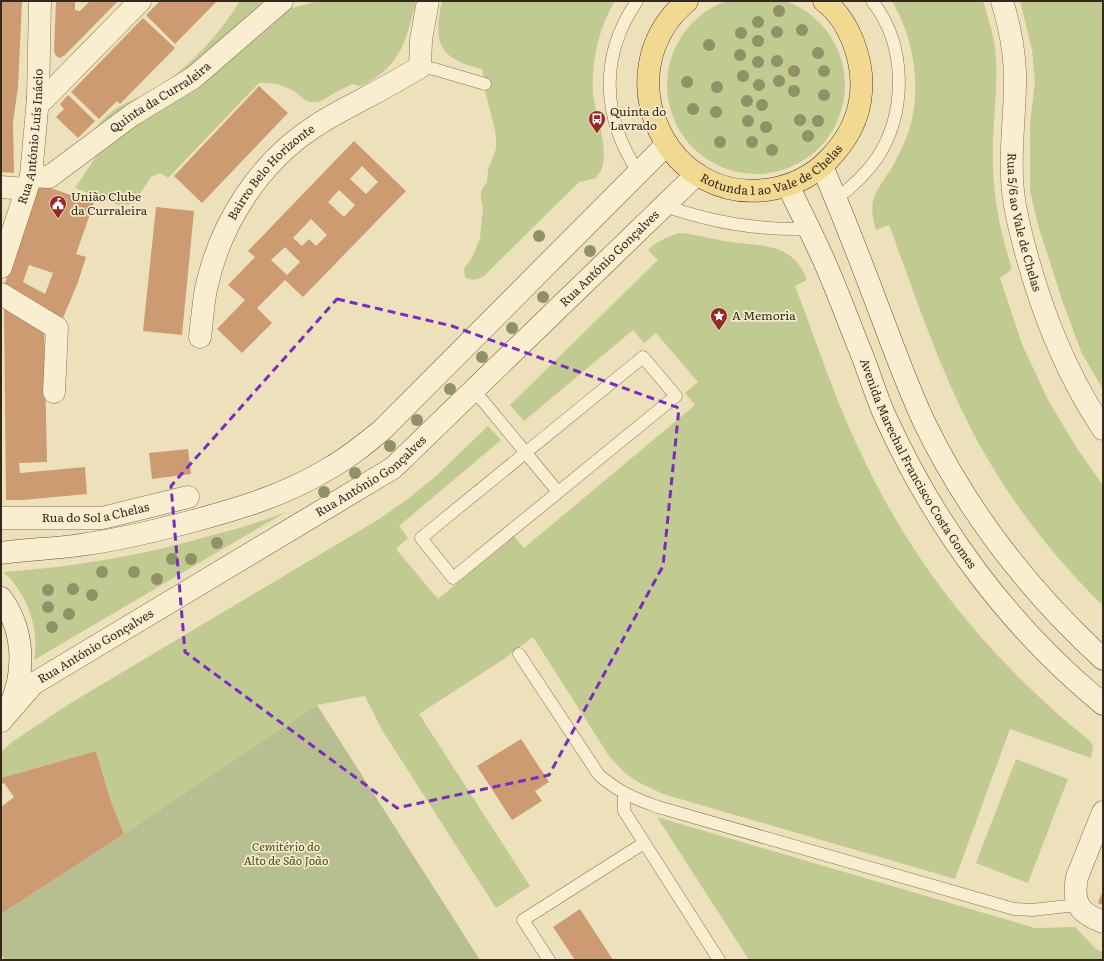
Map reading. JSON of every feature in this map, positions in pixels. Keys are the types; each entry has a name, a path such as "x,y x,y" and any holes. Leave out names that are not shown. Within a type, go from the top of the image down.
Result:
{"main road":[{"name":"Rua António Luís Inácio","path":"1,267 29,182 38,98 40,1"},
{"path":"38,98 43,100 140,1"},
{"name":"Quinta da Curraleira","path":"1,187 49,177 132,115 192,78 282,1"},
{"path":"420,67 421,40 428,1"},
{"name":"Rotunda 1 ao Vale de Chelas","path":"687,1 668,22 658,37 652,54 648,70 648,88 650,105 655,124 673,153 686,166 697,174 714,183 731,188 749,190 767,190 788,186 807,177 822,166 836,152 850,133 856,121 862,87 861,72 855,45 840,17 824,1"},
{"name":"Rua 5/6 ao Vale de Chelas","path":"1002,1 1009,26 1014,55 1015,90 1011,159 1013,195 1016,215 1034,278 1057,344 1078,388 1103,429"},
{"name":"Bairro Belo Horizonte","path":"200,337 207,288 217,252 232,218 250,188 283,151 317,124 420,67"},
{"path":"1,553 82,545 185,523 256,503 289,489 328,469 349,456 382,430 667,144"},
{"name":"Avenida Marechal Francisco Costa Gomes","path":"822,166 852,238 898,360 924,423 949,470 991,534 1020,573 1051,608 1103,659"},
{"name":"Rua António Gonçalves","path":"4,717 33,684 393,468 697,174"},
{"name":"Avenida Marechal Francisco Costa Gomes","path":"788,186 826,267 884,414 906,459 934,508 965,557 998,600 1040,647 1083,688 1103,704"},
{"path":"1,294 56,328 54,392"},
{"name":"Rua do Sol a Chelas","path":"1,518 102,518 188,497"},
{"path":"1,598 18,633 21,666 18,683 4,717"},
{"path":"1103,812 1075,887 1077,904 1086,914 1103,922"}],"lane":[{"path":"637,1 623,25 616,41 610,75 610,92 615,126 629,158 638,172"},
{"path":"836,199 859,180 877,157 890,131 898,102 899,73 894,44 882,17 872,1"},
{"path":"420,67 434,69 485,84"},
{"path":"665,206 712,220 736,225 760,228 809,229"},
{"path":"643,356 676,396 558,492 453,578 421,538 643,356"},
{"path":"474,390 558,492"},
{"path":"519,654 599,775 615,788 635,799 658,807 1014,909 1032,910 1077,904"},
{"path":"624,793 624,811 719,960"},
{"path":"549,960 524,920 644,843"}],"highlighted area":[{"path":"337,299 452,326 679,408 663,566 549,775 397,808 185,652 171,486"}],"green space":[{"path":"765,-4 790,2 798,6 813,16 825,28 839,51 844,68 844,102 839,119 825,142 813,154 790,168 773,173 747,174 722,168 714,164 699,154 687,142 673,119 668,102 667,76 673,51 677,43 687,28 699,16 722,2 739,-3"},
{"path":"240,1 270,1 194,72 87,138 101,122 117,108 158,88 196,57 215,36"},
{"path":"318,1 416,1 409,29 400,51 385,70 361,86 353,84 322,100 313,102 306,100 293,91 282,86 271,83 259,83 168,178 160,173 151,177 134,203 121,206 75,188 97,155 273,17 291,8"},
{"path":"442,1 615,1 600,33 593,69 594,101 604,150 604,159 601,170 596,178 579,182 483,277 471,280 465,277 464,268 472,258 480,238 483,208 481,191 487,182 488,170 496,149 496,139 485,91 482,69 456,60 442,47 438,28"},
{"path":"892,1 983,1 990,23 996,57 993,148 994,189 1004,243 1012,269 1000,278 1022,344 1048,400 1078,450 1103,485 1103,606 1055,554 1025,516 998,477 971,429 944,372 889,225 876,230 872,211 874,197 893,165 907,136 915,102 914,67 911,50 900,16"},
{"path":"1020,1 1103,1 1103,389 1082,354 1062,300 1038,225 1030,191 1030,123 1035,82 1032,50"},
{"path":"679,233 724,241 762,245 773,248 793,258 801,267 807,280 795,286 847,422 867,466 888,506 911,544 936,581 963,616 992,649 1023,681 1090,741 1093,746 1091,758 1010,729 955,879 663,794 638,782 625,773 609,756 533,637 504,659 419,714 530,886 496,908 382,730 365,696 317,705 124,834 110,799 96,751 1,778 1,752 12,742 69,704 376,521 405,501 435,477 488,426 501,440 399,526 408,538 396,549 438,599 514,536 524,548 695,405 685,393 698,382 656,333 644,343 633,330 524,421 510,405 658,260 648,250 662,240"},
{"path":"286,512 34,660 35,636 30,612 19,590 3,572 57,567 137,554 234,529"},
{"name":"Cemitério do Alto de São João","path":"317,705 480,960 5,960 1,954 1,914"},
{"path":"1016,759 1068,779 1028,883 976,863"},
{"path":"657,817 1035,928 1075,927 1096,949 1103,952 1103,960 749,960"}],"building":[{"path":"1,1 22,1 18,87 13,122 14,173 1,172"},
{"path":"56,1 75,1 75,10 80,11 90,1 118,1 65,55 60,58 56,56 54,51"},
{"path":"160,1 217,1 175,44 146,15"},
{"path":"143,18 175,48 120,104 117,101 99,119 71,92"},
{"path":"259,86 288,113 202,203 174,176"},
{"path":"68,95 95,121 78,138 56,117 64,109 60,104"},
{"path":"354,141 406,191 303,297 285,280 257,308 272,323 242,353 217,329 245,300 228,285 255,257 248,251","holes":["362,166 378,182 366,194 350,179","339,190 355,205 344,217 328,202","311,219 327,235 316,246 309,239 302,246 293,238","285,247 300,262 287,275 271,260"]},
{"path":"39,184 94,203 76,254 86,257 78,282 63,318 39,307 4,286","holes":["29,265 53,273 45,294 23,282"]},
{"path":"156,207 194,211 182,335 143,331"},
{"path":"4,304 44,324 47,462 19,463 20,473 85,467 87,494 23,500 6,500"},
{"path":"188,449 191,474 152,479 149,453"},
{"path":"521,739 549,782 535,791 542,801 512,820 477,766"},
{"path":"96,751 110,799 124,834 1,914 1,807 14,797 4,783 1,785 1,778"},
{"path":"1103,890 1103,905 1098,903"},
{"path":"580,909 613,960 575,960 553,927"}],"place":[{"name":"Quinta do Lavrado","path":"597,134"},
{"name":"União Clube da Curraleira","path":"58,219"},
{"name":"A Memoria","path":"719,331"}]}
